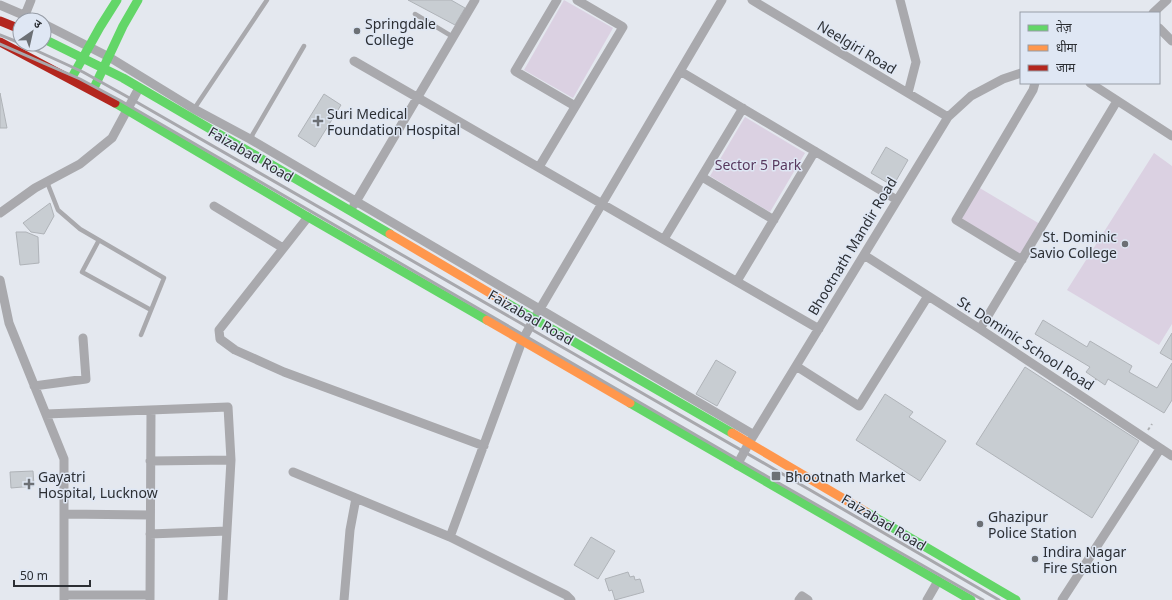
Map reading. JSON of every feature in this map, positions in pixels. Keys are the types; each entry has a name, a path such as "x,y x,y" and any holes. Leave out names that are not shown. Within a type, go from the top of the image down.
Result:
{"main road":[{"path":"71,79 82,57 117,0"},
{"path":"93,90 123,26 138,0"},
{"path":"0,21 12,26"},
{"name":"Faizabad Road","path":"0,42 93,90 308,217 971,600"},
{"name":"Faizabad Road","path":"52,42 104,68 139,88 534,319 752,439 1016,600"}],"street":[{"path":"26,12 31,0"},
{"path":"350,212 475,0"},
{"path":"557,0 515,71 575,106"},
{"path":"539,167 623,27 577,0"},
{"path":"450,537 522,341 722,0"},
{"name":"Neelgiri Road","path":"752,0 948,118"},
{"path":"900,0 916,62 908,93"},
{"path":"1154,12 1167,0"},
{"path":"0,5 18,12"},
{"path":"52,28 109,57 194,109 250,139 540,309 752,439"},
{"path":"1160,29 1172,41"},
{"path":"354,61 818,329"},
{"path":"680,71 897,200"},
{"name":"Bhootnath Mandir Road","path":"738,465 818,329 948,118 971,96 1003,79 1020,72"},
{"path":"1022,260 956,220 1035,84"},
{"path":"1091,84 1117,102 1172,136"},
{"path":"0,213 35,188 80,164 112,138 139,88"},
{"path":"980,329 1117,102"},
{"path":"664,239 743,108"},
{"path":"737,281 815,151"},
{"path":"702,177 774,220"},
{"path":"214,206 283,248"},
{"path":"308,217 219,330 220,338 235,350 284,372 484,446"},
{"name":"St. Dominic School Road","path":"864,255 980,329 1172,456"},
{"path":"0,280 9,323 64,459 64,598 150,598 151,410"},
{"path":"796,366 859,406 928,296"},
{"path":"34,386 86,379 83,338"},
{"path":"46,414 228,407 231,460 223,600"},
{"path":"1062,600 1160,449"},
{"path":"150,461 231,460"},
{"path":"293,472 450,537 566,595 570,600"},
{"path":"344,600 350,530 356,498"},
{"path":"64,514 150,514"},
{"path":"150,534 227,531"},
{"path":"927,600 938,581"},
{"path":"799,600 802,596 808,600"}],"lane":[{"path":"194,109 267,0"},
{"path":"415,14 453,37"},
{"path":"250,139 304,46"},
{"path":"47,182 58,210 80,229 164,278 141,335"},
{"path":"99,240 82,272 151,310"}],"path":[{"path":"1084,398 1096,379"}],"green space":[{"path":"564,0 613,28 573,98 524,70"},
{"name":"Sector 5 Park","path":"745,117 805,153 770,212 710,176"},
{"path":"1154,153 1172,166 1172,324 1159,345 1067,290"},
{"path":"978,187 1040,224 1020,255 959,219"}],"building":[{"name":"Springdale College","path":"408,0 451,0 465,8 455,25"},
{"path":"0,93 7,128 0,128"},
{"path":"324,94 341,105 315,147 298,136"},
{"path":"886,147 908,160 893,186 871,173"},
{"path":"50,203 54,216 44,234 31,232 23,223"},
{"path":"16,232 26,232 38,237 39,263 20,265"},
{"path":"1043,320 1087,347 1090,341 1132,366 1129,372 1157,388 1172,363 1172,400 1164,413 1108,379 1105,385 1086,372 1090,367 1035,334"},
{"path":"1172,333 1172,360 1160,353"},
{"path":"716,360 736,372 717,406 696,394"},
{"path":"1025,367 1139,441 1092,518 976,444"},
{"path":"885,394 913,412 909,417 946,441 920,481 856,440"},
{"path":"33,471 34,486 11,488 10,472"},
{"path":"591,537 615,551 598,579 574,565"},
{"path":"628,572 630,577 634,576 635,580 640,579 644,592 615,600 612,590 609,591 605,579"}],"railway":[{"path":"0,35 12,40"},
{"path":"0,44 80,79 121,101 768,477 983,600"},
{"path":"39,52 83,72 126,96 999,600"}],"traffic: fast":[{"path":"71,79 117,0"},
{"path":"93,90 123,26 138,0"},
{"path":"52,43 123,78 390,234"},
{"path":"115,103 308,217 487,320"},
{"path":"505,302 732,433"},
{"path":"630,403 971,600"},
{"path":"866,512 1016,600"}],"traffic: slow":[{"path":"390,234 505,302"},
{"path":"487,320 630,403"},
{"path":"732,433 866,512"}],"traffic: jam":[{"path":"0,21 12,26"},
{"path":"0,42 115,103"}],"place":[{"name":"Springdale College","path":"357,31"},
{"name":"Suri Medical Foundation Hospital","path":"318,121"},
{"name":"St. Dominic Savio College","path":"1125,244"},
{"name":"Bhootnath Market","path":"776,476"},
{"name":"Gayatri Hospital, Lucknow","path":"29,484"},
{"name":"Ghazipur Police Station","path":"980,524"},
{"name":"Indira Nagar Fire Station","path":"1035,559"}]}
